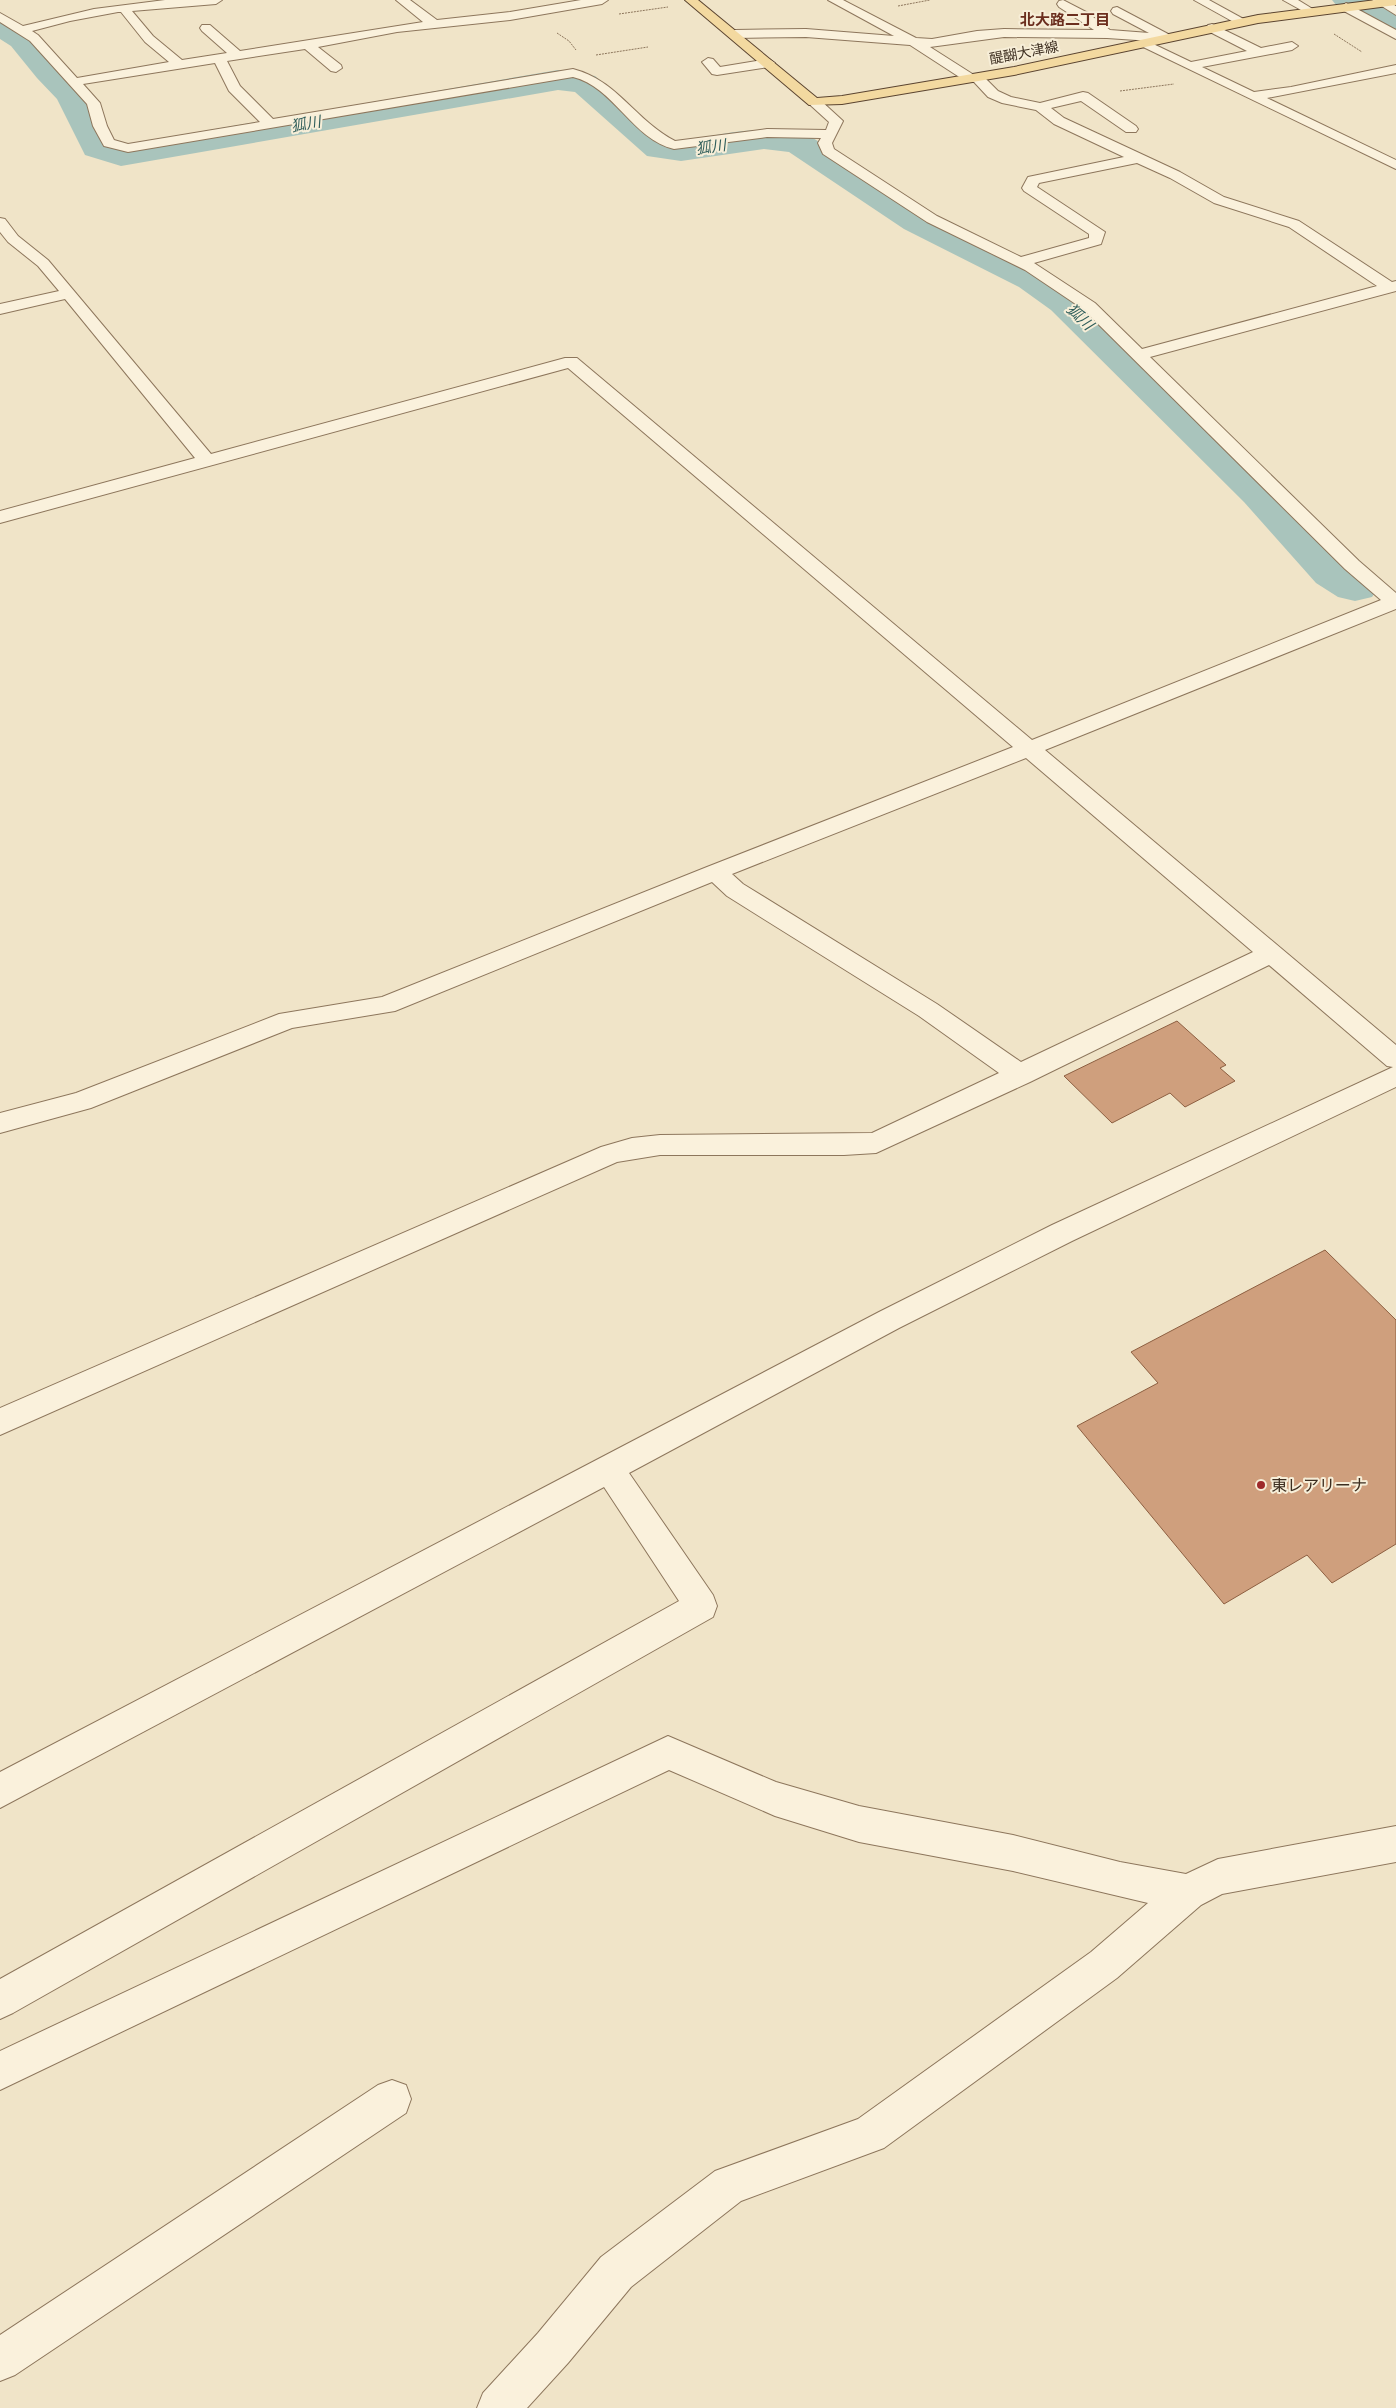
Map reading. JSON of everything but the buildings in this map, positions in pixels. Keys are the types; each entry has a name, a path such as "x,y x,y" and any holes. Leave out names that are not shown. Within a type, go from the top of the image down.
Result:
{"main road":[{"path":"691,0 735,34 814,102"},
{"name":"醍醐大津線","path":"814,102 842,100 974,78 1243,22 1364,3 1396,1"}],"street":[{"path":"22,30 50,21 117,6 162,6 176,2 216,0"},
{"path":"402,0 433,24"},
{"path":"74,82 433,24 501,17 539,5 553,8 602,0"},
{"path":"834,0 974,78 993,94 1007,100 1040,108 1059,121 1175,175 1219,200 1294,224 1392,286"},
{"path":"1200,0 1243,22"},
{"path":"1289,0 1310,11"},
{"path":"1364,3 1396,11"},
{"path":"1364,3 1396,35"},
{"path":"1063,4 1084,16 1107,34"},
{"path":"117,6 149,39 179,64"},
{"path":"1117,11 1154,29 1166,38"},
{"path":"0,17 34,38 74,82 93,103 100,126 110,143 118,147 141,147 573,73 589,77 602,86 630,114 668,143 674,145 767,133 830,134"},
{"path":"1027,22 1043,33"},
{"path":"206,28 238,55"},
{"path":"1212,28 1260,53"},
{"path":"735,34 806,33 913,43 944,42 989,33 1107,34 1166,38"},
{"path":"1143,44 1396,165"},
{"path":"308,45 336,68"},
{"path":"1190,66 1292,46"},
{"path":"219,58 234,88 271,125"},
{"path":"708,62 717,71 769,63"},
{"path":"1252,96 1291,91 1396,69"},
{"path":"1040,108 1083,96 1131,129"},
{"path":"0,1124 82,1101 288,1020 386,1005 715,872 1395,603 1352,565 1089,306 1019,262 932,219 828,150 825,143 836,121 814,102"},
{"path":"1019,262 1096,241 1097,232 1028,188 1033,180 1139,158"},
{"path":"0,222 13,239 42,264 69,294 205,460"},
{"path":"1138,355 1392,286"},
{"path":"0,309 69,294"},
{"path":"0,517 571,362 1396,1059"},
{"path":"715,872 735,890 928,1010 1021,1075"},
{"path":"0,1422 610,1154 632,1148 660,1145 844,1146 876,1143 1270,954"},
{"path":"0,1791 608,1467 889,1320 1062,1233 1396,1076"},
{"path":"0,2000 701,1606 608,1467"},
{"path":"0,2071 668,1753 775,1799 859,1824 1014,1853 1120,1880 1188,1892"},
{"path":"498,2408 553,2348 616,2272 729,2185 870,2134 1104,1965 1188,1892 1218,1877 1396,1844"},
{"path":"0,2360 392,2099"}],"path":[{"path":"539,5 537,19 569,41 581,57 580,69 573,73"},
{"path":"581,57 648,47"}],"waterway":[{"path":"1347,0 1396,27"},
{"name":"狐川","path":"0,27 22,39 48,71 72,95 97,148 121,156 558,80 584,83 659,149 681,151 764,139 791,141 801,145 917,221 1033,279 1065,302 1260,492 1333,573 1355,587"}],"place":[{"name":"東レアリーナ","path":"1261,1485"}],"district":[{"name":"北大路二丁目","path":"1065,20"}]}
